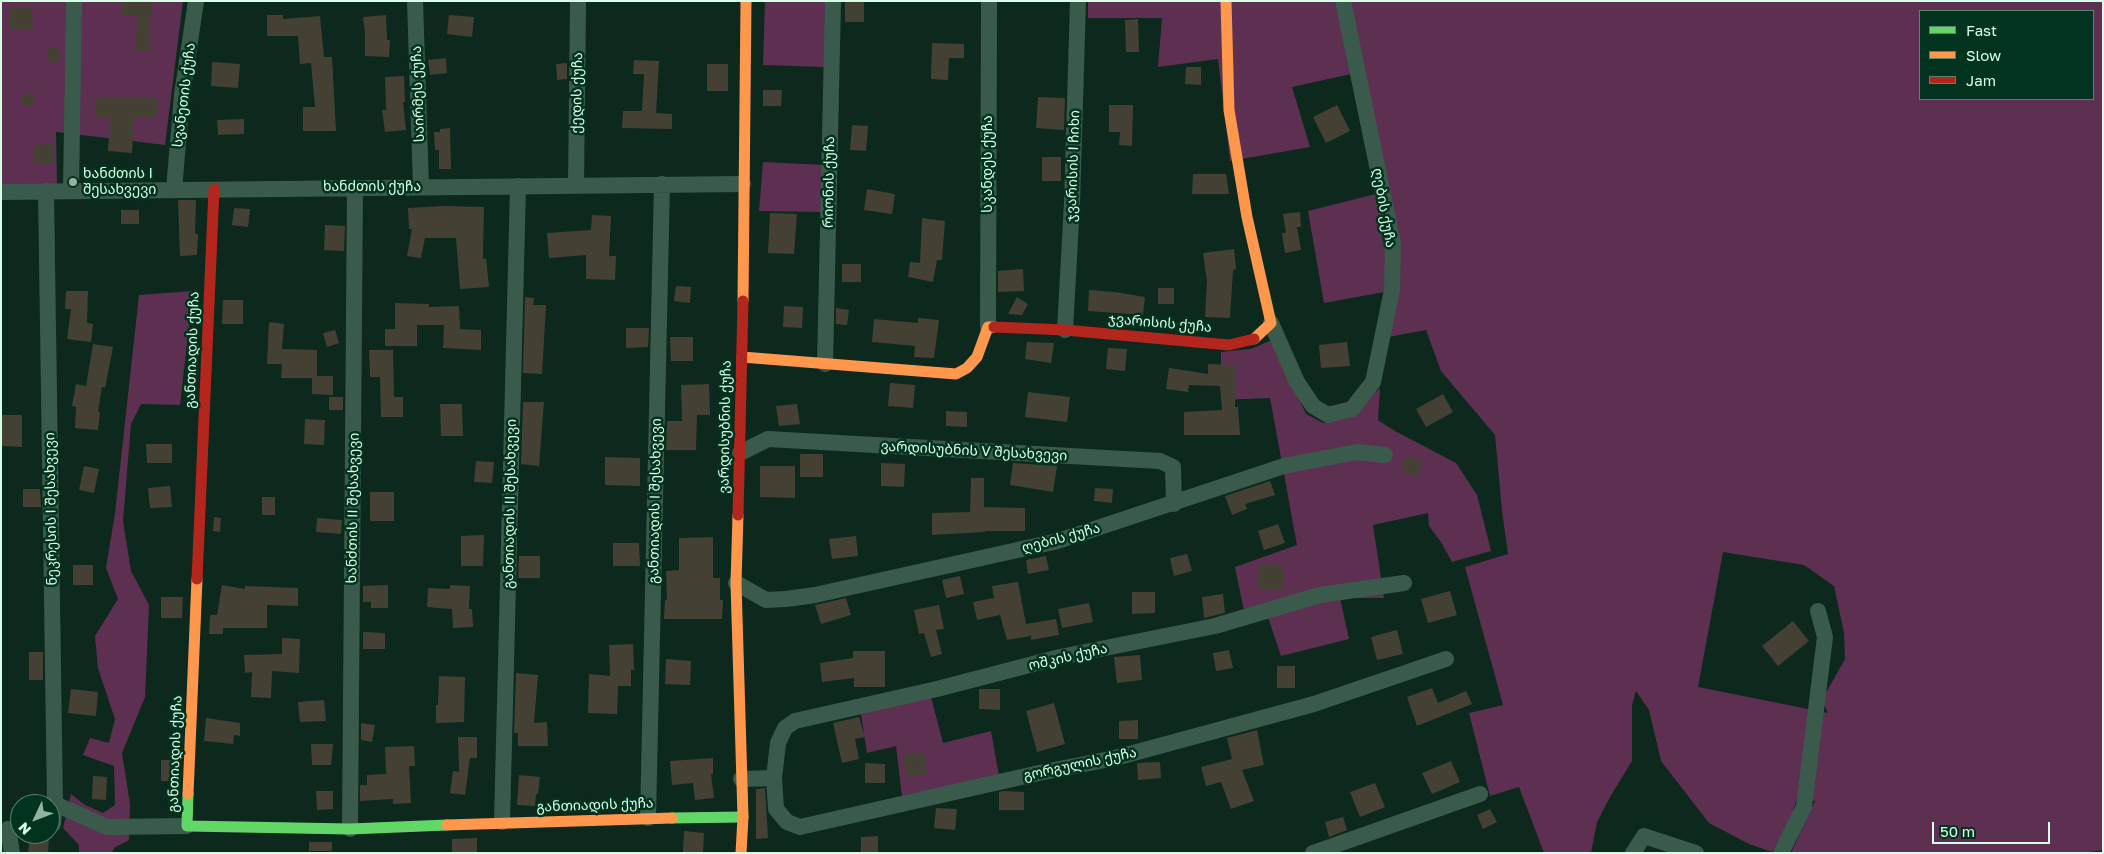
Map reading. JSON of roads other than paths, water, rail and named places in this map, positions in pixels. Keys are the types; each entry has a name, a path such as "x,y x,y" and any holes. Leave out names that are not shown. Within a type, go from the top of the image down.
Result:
{"street":[{"path":"71,191 74,1"},
{"name":"სვანეთის ქუჩა","path":"174,190 182,95 196,1"},
{"name":"საირმეს ქუჩა","path":"415,1 421,187"},
{"name":"ქედის ქუჩა","path":"576,185 578,1"},
{"name":"ვარდისუბნის ქუჩა","path":"741,853 742,817 736,583 742,357 742,184 746,1"},
{"name":"რიონის ქუჩა","path":"825,364 833,1"},
{"name":"სკანდეს ქუჩა","path":"988,327 989,1"},
{"name":"ჯვარისის I ჩიხი","path":"1065,330 1072,203 1078,1"},
{"path":"1226,1 1230,110 1247,217 1271,323"},
{"name":"ღების ქუჩა","path":"1271,323 1297,382 1313,406 1328,415 1352,409 1373,382 1392,290 1393,243 1343,1"},
{"name":"განთიადის I შესახვევი","path":"648,818 662,184"},
{"name":"ხანძთის ქუჩა","path":"1,192 742,184"},
{"name":"განთიადის II შესახვევი","path":"502,822 518,186"},
{"name":"ხანძთის II შესახვევი","path":"350,829 355,187"},
{"name":"განთიადის ქუჩა","path":"214,189 187,826 350,829 502,822 742,817"},
{"name":"ნეკრესის I შესახვევი","path":"46,191 55,794"},
{"name":"ჯვარისის ქუჩა","path":"988,327 1065,330 1229,344 1254,339 1271,323"},
{"path":"742,357 956,374 967,368 977,357 988,327"},
{"name":"ვარდისუბნის V შესახვევი","path":"740,453 768,439 1160,461 1172,467 1174,504"},
{"name":"ღების ქუჩა","path":"736,583 766,600 815,595 1058,541 1284,466 1357,452 1385,455"},
{"name":"ოშკის ქუჩა","path":"774,778 778,743 785,728 795,721 937,689 1060,657 1215,626 1320,595 1404,583"},
{"path":"1781,853 1804,807 1824,637 1818,611"},
{"name":"გორგულის ქუჩა","path":"774,778 776,809 787,822 800,827 1039,773 1115,758 1314,704 1446,658"},
{"path":"741,779 774,778"},
{"path":"1313,853 1480,794"},
{"path":"60,806 107,827 187,826"},
{"path":"1633,853 1644,836 1696,853"}],"place":[{"name":"ხანძთის I შესახვევი","path":"73,182"}]}
